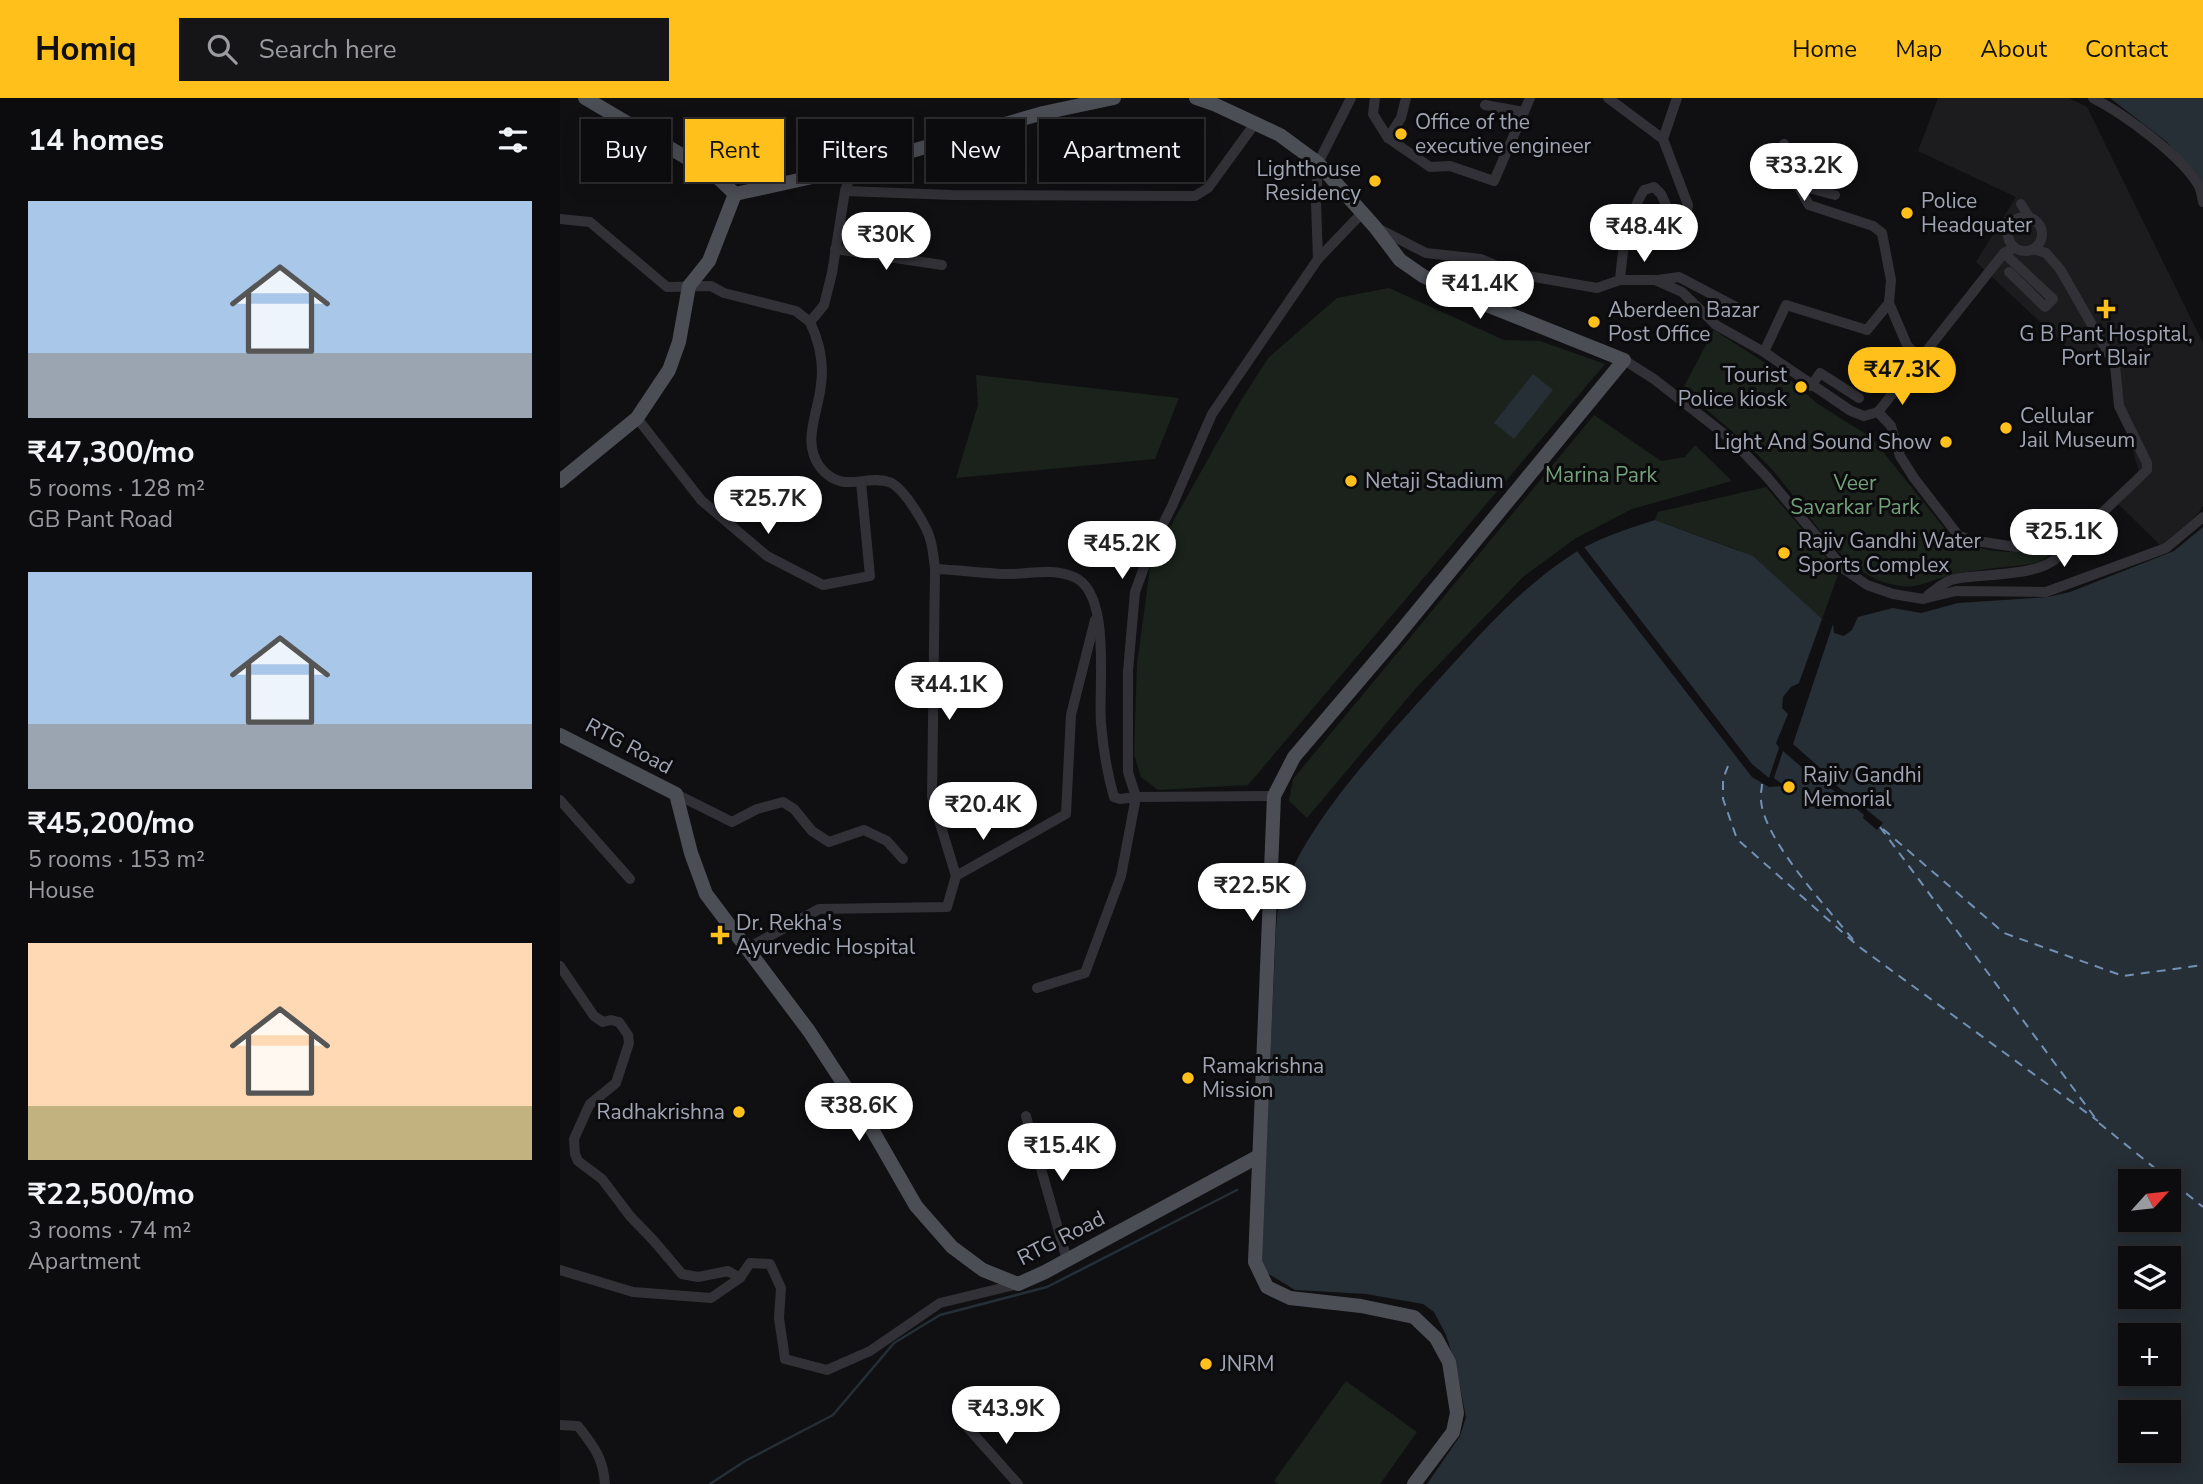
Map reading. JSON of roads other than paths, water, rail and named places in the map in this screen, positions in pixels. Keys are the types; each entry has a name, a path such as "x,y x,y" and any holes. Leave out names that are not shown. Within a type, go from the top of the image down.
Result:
{"main road":[{"path":"585,98 714,174 735,194"},
{"path":"912,151 1042,113 1114,98"},
{"path":"1196,98 1213,101 1256,122 1280,135 1318,163 1375,227 1400,260 1423,276 1469,298 1624,360 1294,757 1274,796 1255,1262 1267,1287 1290,1298 1361,1306 1414,1317 1436,1338 1449,1362 1457,1413 1453,1432 1414,1484"},
{"path":"735,194 798,180"},
{"path":"560,481 637,418 669,370 679,342 689,286 709,261 735,194"},
{"name":"RTG Road","path":"560,735 676,794 691,853 706,894 817,1043 862,1112 916,1206 952,1247 983,1270 1018,1284 1259,1156"}],"street":[{"path":"1318,259 1318,163 1351,98"},
{"path":"1375,98 1373,114 1388,138 1430,167 1450,166 1494,181 1530,98"},
{"path":"1388,138 1401,118 1406,98"},
{"path":"1608,98 1663,139 1688,205 1687,214 1682,217 1675,215 1654,187 1644,190 1636,203 1624,236 1620,280"},
{"path":"1663,139 1677,98"},
{"path":"2093,98 2127,118 2175,159 2199,187 2203,202"},
{"path":"1485,105 1524,112"},
{"path":"845,191 953,195 1195,197 1208,188 1256,122"},
{"path":"1784,144 1780,163 1805,187 1835,195"},
{"path":"1792,175 1809,205 1873,226 1882,233 1891,280 1889,303 1907,345 1919,359"},
{"path":"810,322 824,305 848,182"},
{"path":"2009,250 2033,249 2038,245 2042,234 2038,223 2029,217 2021,204"},
{"path":"1037,988 1085,973 1121,876 1136,797 1128,772 1128,671 1135,592 1151,548 1212,414 1318,259 1362,213"},
{"path":"2008,271 2045,307 2053,299 2009,250 2009,226 2017,218 2029,217"},
{"path":"560,219 590,222 667,287 711,286 724,293 796,312 810,322 821,358 821,384 811,433 813,452 820,468 847,484 889,482 902,490 931,540 935,569 932,797 956,876 947,907 819,909 748,948"},
{"path":"1375,227 1426,253 1482,259 1517,274 1597,288 1620,280 1679,277 1736,307"},
{"path":"835,249 942,265"},
{"path":"1878,412 1891,426 1900,456 1914,478 1958,535 1970,540 2016,547 2066,539 2082,532 2147,470 2147,463 2119,406 2115,365 2060,269 2046,253 2033,249"},
{"path":"1655,280 1682,292 1716,325 1764,352 1851,411 1864,416 1878,412 2009,250"},
{"path":"1764,352 1786,305 1867,330 1889,303"},
{"path":"1624,360 1654,379 1733,441 1767,477 1844,569 1867,585 1893,594 1923,598 1956,591 2046,592 2166,548 2203,517"},
{"path":"1811,386 1820,373 1859,398"},
{"path":"637,418 701,500 768,556 823,585 870,576 861,482"},
{"path":"1923,598 1948,581 1977,575 2038,569 2056,558 2065,547 2066,539"},
{"path":"935,569 1008,574 1063,574 1075,577 1086,585 1093,596 1097,611 1101,722 1108,778 1114,797 1274,796"},
{"path":"956,876 1066,814 1071,715 1097,611"},
{"path":"676,794 732,822 757,809 783,802 794,809 811,831 829,842 864,830 887,841 903,859"},
{"path":"560,800 630,879"},
{"path":"560,966 594,1016 603,1022 611,1020 619,1023 628,1035 629,1043 616,1083 590,1104 578,1131 574,1149 578,1160 602,1179 630,1216 681,1274 698,1277 728,1270 740,1278"},
{"path":"1026,1116 1067,1259"},
{"path":"560,1269 633,1293 711,1298 740,1278 750,1264 770,1264 781,1288 779,1318 785,1359 827,1370 870,1351 940,1303 1018,1284"},
{"path":"560,1425 578,1426 589,1440 603,1464 605,1484"},
{"path":"968,1428 1018,1484"}],"waterway":[{"path":"710,1484 745,1461 833,1415 894,1343 940,1315 1047,1287 1237,1190"}],"place":[{"name":"Office of the executive engineer","path":"1401,134"},
{"name":"Lighthouse Residency","path":"1375,181"},
{"name":"Police Headquater","path":"1907,213"},
{"name":"G B Pant Hospital, Port Blair","path":"2106,309"},
{"name":"Aberdeen Bazar Post Office","path":"1594,322"},
{"name":"Tourist Police kiosk","path":"1801,387"},
{"name":"Cellular Jail Museum","path":"2006,428"},
{"name":"Light And Sound Show","path":"1946,442"},
{"name":"Netaji Stadium","path":"1351,481"},
{"name":"Rajiv Gandhi Water Sports Complex","path":"1784,553"},
{"name":"Rajiv Gandhi Memorial","path":"1789,787"},
{"name":"Dr. Rekha's Ayurvedic Hospital","path":"720,935"},
{"name":"Ramakrishna Mission","path":"1188,1078"},
{"name":"Radhakrishna","path":"739,1112"},
{"name":"JNRM","path":"1206,1364"}],"park label":[{"name":"Marina Park","path":"1601,475"},
{"name":"Veer Savarkar Park","path":"1855,495"}]}
